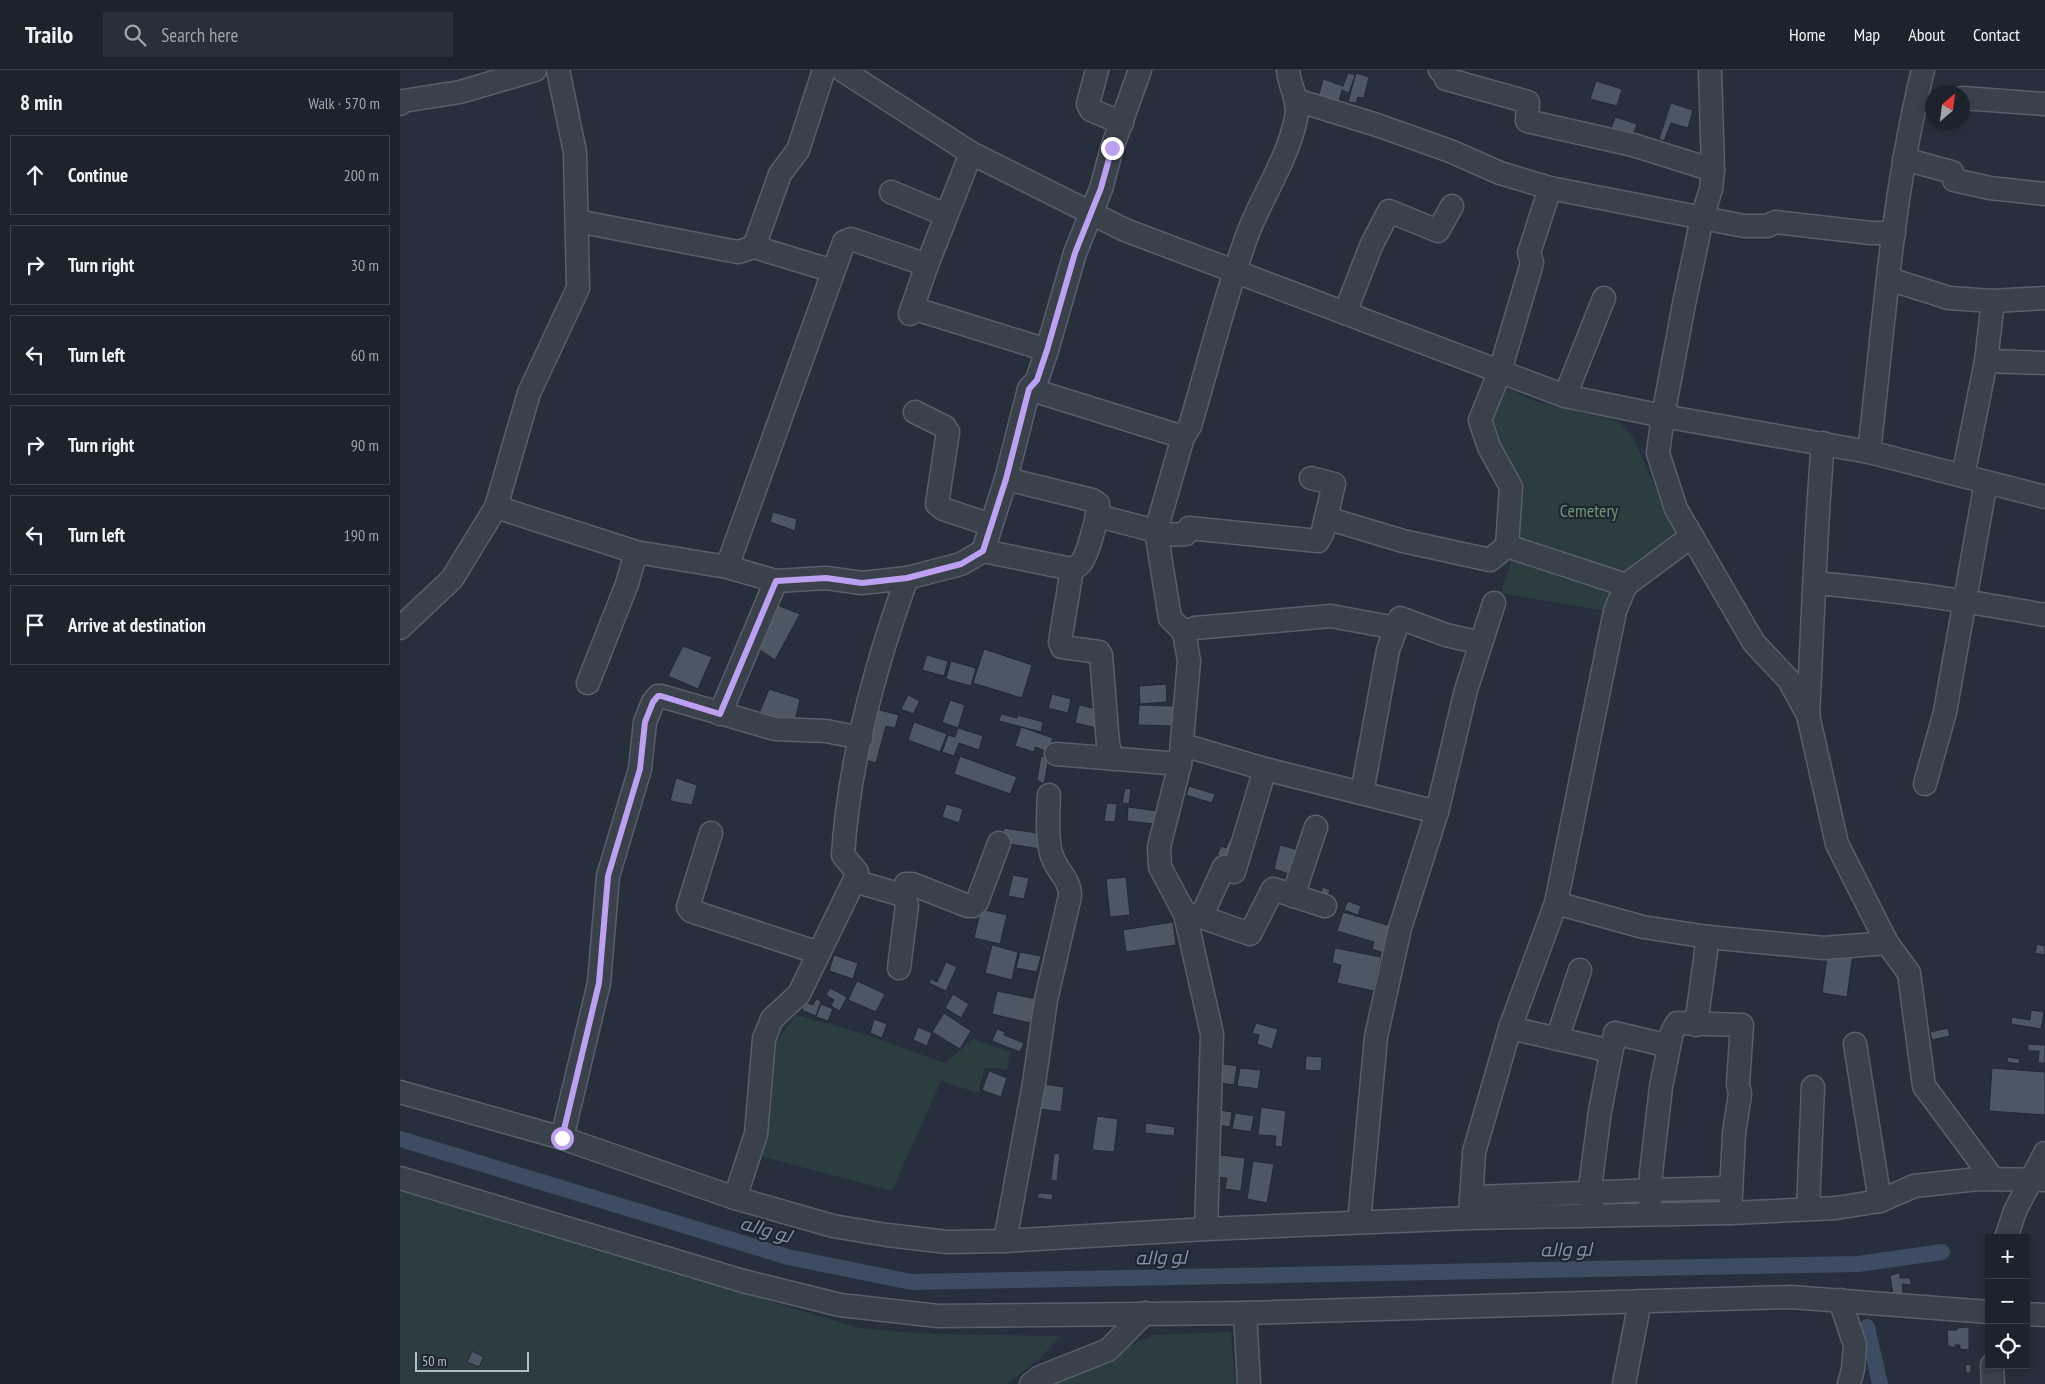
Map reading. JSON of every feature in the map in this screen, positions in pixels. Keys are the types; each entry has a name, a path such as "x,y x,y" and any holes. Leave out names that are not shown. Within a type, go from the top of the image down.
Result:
{"street":[{"path":"400,104 403,101 460,92 535,70"},
{"path":"400,628 452,579 496,507 529,393 578,288 575,152 558,70"},
{"path":"754,247 780,174 798,150 824,70"},
{"path":"842,70 972,153 1125,230 1565,396 1663,416 1869,452 2045,497"},
{"path":"1098,70 1088,104 1091,110 1122,123"},
{"path":"983,551 1006,479 1029,389 1037,380 1075,253 1092,214 1112,148 1140,70"},
{"path":"1206,1229 1212,1034 1193,915 1160,867 1159,847 1182,755 1189,661 1184,632 1170,618 1156,533 1183,436 1190,426 1235,272 1249,231 1283,159 1297,117 1296,100 1288,79 1288,70"},
{"path":"1440,70 1444,72 1446,80 1528,102 1527,121 1633,145 1671,159 1713,170"},
{"path":"1710,70 1713,170 1711,189 1702,218 1663,416 1658,453 1676,509 1754,642 1789,680 1808,715 1837,844 1887,943 1909,973 1924,1086 1993,1179"},
{"path":"1869,452 1904,159 1925,84"},
{"path":"1970,99 2045,104"},
{"path":"1296,100 1376,125 1450,152 1500,173 1550,188 1744,226 1768,226 1775,222 1871,233 1894,233"},
{"path":"972,153 946,215 911,311 1047,350"},
{"path":"1904,159 1952,172 1954,180 1990,188 2045,194"},
{"path":"1326,518 1403,541 1490,560 1507,546 1511,487 1489,446 1480,420 1500,371 1532,263 1529,253 1550,188"},
{"path":"891,192 946,215"},
{"path":"1345,313 1372,246 1389,211 1438,231 1452,206"},
{"path":"577,221 738,252 754,247 833,271"},
{"path":"728,567 844,242 851,239 927,266"},
{"path":"1889,279 1949,298 1993,301 2045,298"},
{"path":"1565,396 1604,298"},
{"path":"1964,476 1986,361 1993,301"},
{"path":"1986,361 2045,363"},
{"path":"1029,389 1183,436"},
{"path":"915,412 945,427 948,432 937,504 943,509 991,525"},
{"path":"1808,715 1816,583 1816,513 1823,443"},
{"path":"1098,516 1156,533 1186,534 1189,528 1318,541 1334,484 1311,478"},
{"path":"496,507 636,552 728,567 776,581 826,578 862,583 907,578 961,564 983,551 1072,568 1079,566 1084,558 1098,516 1098,504 1092,500 1006,479"},
{"path":"1925,784 1945,712 1986,482"},
{"path":"1470,1207 1474,1152 1510,1028 1556,903 1615,611 1626,585 1692,536"},
{"path":"1507,546 1626,585"},
{"path":"588,683 627,584 636,552"},
{"path":"1072,568 1060,642 1062,647 1099,652 1101,655 1108,744 1112,758"},
{"path":"735,1198 756,1134 764,1039 772,1018 798,994 857,872 843,855 845,825 861,738 890,626 907,578"},
{"path":"720,714 776,581"},
{"path":"1816,583 1875,588 1965,600 2045,615"},
{"path":"1359,1222 1376,1037 1400,928 1437,812 1466,690 1494,603"},
{"path":"1184,632 1195,628 1331,616 1396,628"},
{"path":"1362,793 1384,668 1388,650 1400,618 1446,634 1481,643"},
{"path":"562,1138 599,983 608,876 640,769 645,722 653,702 658,696 774,729 826,730 861,738"},
{"path":"1056,754 1112,758 1182,755 1265,769 1437,812"},
{"path":"1193,915 1224,867 1234,872 1265,769"},
{"path":"1005,1241 1034,1083 1046,1000 1070,896 1070,886 1053,861 1050,848 1049,795"},
{"path":"1293,896 1316,826"},
{"path":"711,833 688,907 691,911 819,953"},
{"path":"902,895 906,884 912,884 968,906 973,906 977,902 999,843"},
{"path":"854,881 902,895 905,898 907,905 899,968"},
{"path":"1193,915 1250,934 1273,889 1325,906"},
{"path":"1556,903 1643,927 1708,937 1824,948 1887,943"},
{"path":"1696,1025 1708,937"},
{"path":"1557,1039 1580,970"},
{"path":"1650,1214 1651,1173 1661,1087 1672,1032 1677,1023 1742,1026 1738,1084 1740,1094 1734,1133 1730,1213"},
{"path":"1510,1028 1611,1051"},
{"path":"1592,1204 1600,1111 1615,1033 1669,1046"},
{"path":"1855,1044 1880,1201"},
{"path":"1808,1210 1812,1087"},
{"path":"400,1092 562,1138 735,1198 833,1226 947,1242 1005,1241 1359,1222 1470,1207 1592,1204 1650,1214 1808,1210 1880,1201 1914,1186 1993,1179 2039,1179"},
{"path":"2007,1234 2015,1211 2039,1179 2045,1153"},
{"path":"400,1178 744,1281 840,1305 938,1316 1245,1312 1791,1296 1985,1313"},
{"path":"1592,1204 1652,1189 1731,1188"},
{"path":"1840,1300 1855,1345 1853,1369 1849,1384"},
{"path":"1624,1384 1640,1301"},
{"path":"1245,1312 1249,1384"},
{"path":"1031,1384 1040,1377 1108,1350 1145,1313"},
{"path":"2030,1314 2045,1315"},
{"path":"1992,1369 1993,1384"}],"green space":[{"name":"Cemetery","path":"1499,385 1537,402 1618,421 1632,435 1675,531 1659,570 1624,572 1606,611 1501,593 1516,545 1484,419"},
{"path":"796,1015 861,1033 945,1063 973,1039 1010,1052 1007,1069 985,1068 978,1093 941,1081 892,1191 760,1156 776,1042"},
{"path":"400,1190 859,1328 931,1334 1061,1336 1039,1359 1007,1384 400,1384"},
{"path":"1231,1332 1235,1384 1050,1384 1153,1335"}],"building":[{"path":"1348,73 1355,75 1349,93 1342,90 1338,104 1318,98 1323,79 1343,86"},
{"path":"1356,73 1369,77 1364,98 1358,97 1356,103 1348,102"},
{"path":"1596,81 1622,89 1617,106 1590,99"},
{"path":"1671,103 1693,110 1688,128 1671,123 1664,141 1659,139"},
{"path":"1615,117 1637,124 1632,138 1610,132"},
{"path":"773,512 797,519 795,531 770,522"},
{"path":"772,603 800,614 775,660 754,646"},
{"path":"683,646 712,657 698,689 668,676"},
{"path":"984,649 1032,665 1022,698 973,683"},
{"path":"927,655 948,661 944,676 922,670"},
{"path":"951,661 976,668 971,686 946,679"},
{"path":"1166,684 1167,702 1140,704 1139,686"},
{"path":"769,689 800,699 795,721 758,716"},
{"path":"1052,694 1071,699 1068,713 1048,708"},
{"path":"908,695 920,701 913,714 901,709"},
{"path":"950,700 965,705 958,728 942,722"},
{"path":"1079,705 1101,710 1097,728 1075,723"},
{"path":"1139,705 1174,706 1174,726 1138,725"},
{"path":"876,709 899,715 895,728 886,726 876,763 862,759"},
{"path":"1001,714 1017,718 1018,715 1043,722 1041,732 999,721"},
{"path":"914,722 947,734 940,752 908,740"},
{"path":"1021,727 1053,738 1048,752 1035,747 1034,752 1015,746"},
{"path":"958,728 983,736 979,750 959,743 954,756 942,752 948,735 955,737"},
{"path":"960,756 1017,777 1010,794 954,774"},
{"path":"1041,756 1049,757 1044,784 1037,780"},
{"path":"676,778 697,785 692,805 670,801"},
{"path":"1189,786 1215,794 1212,803 1186,795"},
{"path":"1125,788 1131,789 1129,804 1122,803"},
{"path":"1107,803 1117,804 1115,822 1104,821"},
{"path":"946,804 963,809 959,823 942,817"},
{"path":"1128,807 1157,811 1155,824 1127,821"},
{"path":"1004,828 1043,834 1041,849 1001,843"},
{"path":"1229,840 1236,843 1229,860 1217,855 1221,846 1226,848"},
{"path":"1280,845 1302,851 1292,875 1274,869"},
{"path":"1013,875 1029,878 1024,899 1008,896"},
{"path":"1126,877 1130,915 1110,917 1106,879"},
{"path":"1323,887 1330,890 1325,904 1317,901"},
{"path":"1348,901 1361,906 1358,915 1344,910"},
{"path":"981,909 1007,915 1000,944 974,938"},
{"path":"1343,912 1391,926 1383,953 1372,949 1374,942 1337,931"},
{"path":"1173,922 1176,945 1126,952 1123,930"},
{"path":"2037,944 2045,946 2045,955 2035,953"},
{"path":"992,945 1018,952 1012,980 985,973"},
{"path":"1335,948 1381,957 1374,991 1337,983 1341,965 1332,963"},
{"path":"1828,950 1853,953 1847,997 1822,993"},
{"path":"1020,952 1041,956 1037,972 1016,968"},
{"path":"834,955 858,963 853,979 829,971"},
{"path":"946,962 957,967 946,991 929,983 931,979 937,982"},
{"path":"857,981 885,994 876,1012 848,1000"},
{"path":"830,988 847,997 840,1011 831,1006 834,1000 826,995"},
{"path":"997,991 1036,999 1030,1023 992,1014"},
{"path":"953,994 969,1004 961,1018 945,1008"},
{"path":"816,999 821,1001 816,1016 802,1010 805,1002 813,1005"},
{"path":"821,1004 833,1009 828,1021 816,1017"},
{"path":"2031,1010 2044,1012 2041,1029 2011,1024 2012,1017 2030,1020"},
{"path":"944,1013 971,1031 960,1049 932,1032"},
{"path":"874,1019 887,1024 882,1038 870,1033"},
{"path":"1256,1023 1278,1029 1272,1049 1257,1044 1259,1035 1252,1033"},
{"path":"918,1027 932,1033 927,1046 913,1040"},
{"path":"1948,1028 1950,1036 1932,1040 1930,1032"},
{"path":"997,1029 1005,1032 1004,1035 1024,1043 1020,1052 992,1041"},
{"path":"2028,1044 2045,1045 2045,1063 2038,1063 2039,1051 2028,1051"},
{"path":"1306,1056 1322,1057 1321,1071 1305,1070"},
{"path":"2008,1057 2020,1059 2019,1064 2007,1062"},
{"path":"1217,1063 1237,1066 1234,1085 1214,1082"},
{"path":"1240,1068 1261,1070 1258,1089 1237,1086"},
{"path":"1992,1068 2045,1072 2045,1115 1989,1111"},
{"path":"989,1071 1007,1078 1001,1097 982,1090"},
{"path":"1037,1083 1064,1087 1061,1112 1033,1108"},
{"path":"1261,1107 1286,1111 1282,1147 1275,1146 1276,1136 1258,1135"},
{"path":"1213,1109 1232,1112 1230,1127 1211,1124"},
{"path":"1235,1113 1254,1116 1251,1132 1232,1129"},
{"path":"1097,1116 1118,1119 1114,1152 1092,1150"},
{"path":"1146,1123 1175,1127 1174,1136 1145,1133"},
{"path":"1054,1153 1060,1154 1057,1181 1051,1180"},
{"path":"1212,1154 1245,1158 1241,1191 1225,1189 1227,1178 1209,1176"},
{"path":"1253,1161 1274,1164 1267,1203 1247,1199"},
{"path":"1039,1193 1053,1194 1052,1200 1037,1198"},
{"path":"1900,1273 1900,1278 1910,1278 1911,1285 1902,1284 1903,1294 1893,1295 1890,1275"},
{"path":"1969,1327 1969,1350 1960,1349 1960,1345 1955,1345 1955,1348 1948,1346 1947,1330"},
{"path":"472,1351 484,1357 479,1367 467,1362"},
{"path":"1971,1364 1971,1373 1966,1373 1965,1365"}],"waterway":[{"name":"لو واله","path":"400,1139 788,1257 911,1282 1858,1264 1942,1252"},
{"path":"1867,1327 1880,1384"}],"route":[{"path":"562,1138 599,983 608,876 640,769 645,722 653,702 658,696 661,696 720,714 776,581 826,578 862,583 907,578 961,564 983,551 1006,479 1029,389 1037,380 1075,253 1092,214 1112,148"}]}
